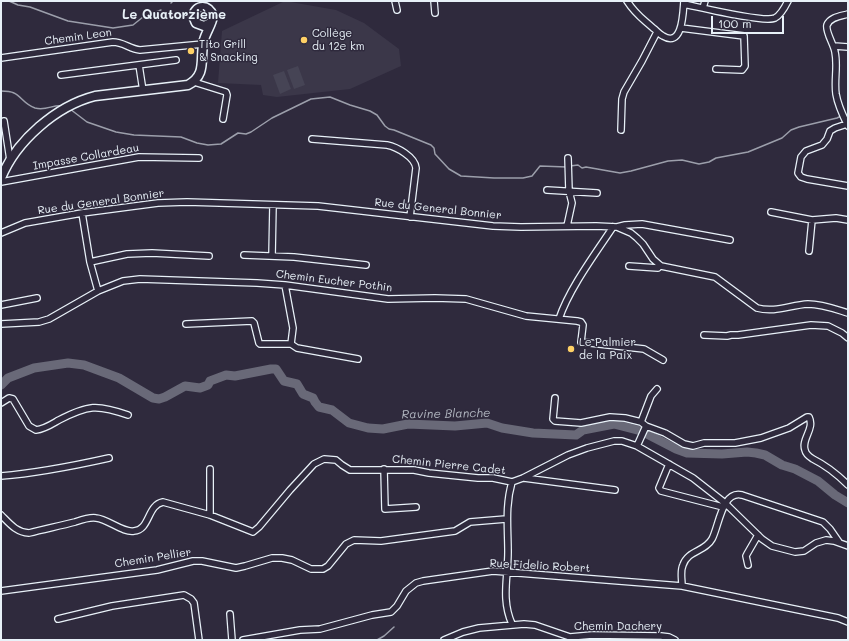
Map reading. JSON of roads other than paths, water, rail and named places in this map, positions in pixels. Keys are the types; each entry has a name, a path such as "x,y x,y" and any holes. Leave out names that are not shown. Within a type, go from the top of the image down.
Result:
{"main road":[{"path":"1,178 10,160 35,131 71,105 95,96 188,85 194,82 201,70 203,43 213,16 205,4 196,10 193,16 194,21 198,25 203,43"},
{"path":"198,25 204,26 210,23"}],"street":[{"path":"395,1 397,10"},
{"path":"434,1 435,13"},
{"path":"627,1 636,15 661,36 667,38 673,37 679,33 684,3 718,12 773,19 779,15 788,1"},
{"path":"703,8 705,1"},
{"path":"848,14 836,18 828,24 826,28 834,46 837,61 836,94 839,106 847,124 830,131 827,139 822,145 806,151 801,157 798,173 801,177 807,179 848,186"},
{"path":"681,28 744,36 744,68 742,70 716,69"},
{"path":"621,130 622,99 624,92 657,32"},
{"name":"Chemin Leon","path":"1,58 113,42 119,42 135,50 203,43"},
{"path":"834,46 848,47"},
{"path":"61,75 176,60"},
{"path":"139,65 143,91"},
{"path":"194,82 226,92 227,94 223,118"},
{"path":"4,121 10,160"},
{"path":"312,139 387,145 396,148 412,159 416,168 410,217"},
{"name":"Impasse Collardeau","path":"1,182 139,157 199,158"},
{"path":"567,226 572,202 569,191 568,160"},
{"path":"547,190 597,192"},
{"name":"Rue du General Bonnier","path":"1,232 25,223 158,202 318,206 493,226 615,227 630,233 637,238 653,259 660,265"},
{"path":"272,256 273,204"},
{"path":"771,212 812,220 836,218 848,220"},
{"path":"82,213 90,262 98,291"},
{"path":"809,251 812,220"},
{"path":"559,319 561,311 579,279 615,227 625,224 642,224 730,240"},
{"path":"90,262 128,254 152,253 209,256"},
{"path":"244,255 337,261 366,265"},
{"path":"629,266 658,268 660,265 666,268 706,274 724,282 752,305 763,310 775,310 806,304 829,307 848,313"},
{"name":"Chemin Eucher Pothin","path":"1,324 39,322 49,319 98,291 123,281 140,279 257,282 388,299 466,299 526,316 581,322 583,325 581,342 644,348 663,360"},
{"path":"285,285 293,328 291,344"},
{"path":"1,305 37,298"},
{"path":"186,324 252,321 254,323 260,344 291,344 297,348 358,359"},
{"path":"704,335 738,335 811,325 828,326 842,333 848,338"},
{"path":"637,446 651,396 657,389"},
{"path":"1,403 9,398 13,399 29,426 36,430 44,428 74,412 84,409 103,407 128,415"},
{"path":"555,398 554,421 581,423 610,417 625,418 665,433 684,444 693,446 704,443 735,443 762,438 789,428 809,417 810,430 804,447 806,453 827,466 848,485"},
{"name":"Chemin Pierre Cadet","path":"1,515 17,530 29,533 94,518 108,521 129,531 135,532 142,526 153,508 159,503 163,502 210,515 253,532 307,471 320,461 328,459 336,460 350,470 414,470 464,477 493,478 512,482 586,448 610,442 622,441 637,446 693,478 772,546 795,552 804,551 821,541 826,540 839,542 848,546"},
{"path":"1,476 67,468 110,458"},
{"path":"669,464 659,488 660,491 724,505"},
{"path":"210,469 210,515"},
{"name":"Chemin Pierre Cadet","path":"384,469 385,509 416,507"},
{"path":"523,478 615,490"},
{"path":"512,482 508,495 506,519 508,553 506,603 507,613 512,624"},
{"path":"682,586 682,565 691,553 702,550 711,540 724,505 738,494 823,522 839,542"},
{"name":"Chemin Pellier","path":"1,591 157,570 193,561 202,561 236,568 272,558 282,558 292,560 311,569 323,569 328,566 346,544 354,540 381,541 455,531 470,522 506,519"},
{"path":"748,566 746,556 758,535"},
{"name":"Rue Fidelio Robert","path":"243,640 300,630 320,629 372,615 391,612 398,606 406,591 416,583 493,571 682,586 838,618 848,622"},
{"path":"58,618 112,606 184,595 191,599 194,603 198,640"},
{"path":"230,614 232,640"},
{"name":"Chemin Dachery","path":"444,640 463,632 479,628 512,624 535,625 570,637 592,635 638,638 665,636 675,640"}],"waterway":[{"path":"9,1 68,21 113,28 133,25 143,17 161,10"},
{"path":"1,91 9,91 14,93 28,104 39,109 63,106"},
{"path":"70,109 87,122 116,132 134,135 181,137 197,143 208,145 221,144 238,133 246,134 251,132 272,118 311,99 330,97 370,111 377,115 389,129 431,145 434,148 435,154 449,169 461,176 523,178 532,176 540,166 567,167"},
{"path":"570,166 578,165 582,168 586,167 620,173 668,161 682,160 699,164 709,162 716,158 748,152 782,138 791,130 841,116"},
{"name":"Ravine Blanche","path":"1,385 8,378 34,368 68,363 84,365 119,378 153,398 159,399 185,386 200,388 208,385 210,381 226,375 235,376 276,369 284,381 297,384 303,394 313,398 319,407 332,410 349,423 368,428 383,429 408,424 455,426 487,423 502,428 533,433 576,435 583,430 614,424 641,431"},
{"name":"Ravine Blanche","path":"647,434 687,453 722,454 747,452 765,455 782,465 795,469 818,481 835,495 848,503"},
{"path":"377,640 394,627"}],"place":[{"name":"Collège du 12e km","path":"304,40"},
{"name":"Tito Grill & Snacking","path":"191,51"},
{"name":"Le Palmier de la Paix","path":"571,349"}],"district":[{"name":"Le Quatorzième","path":"174,15"}]}
